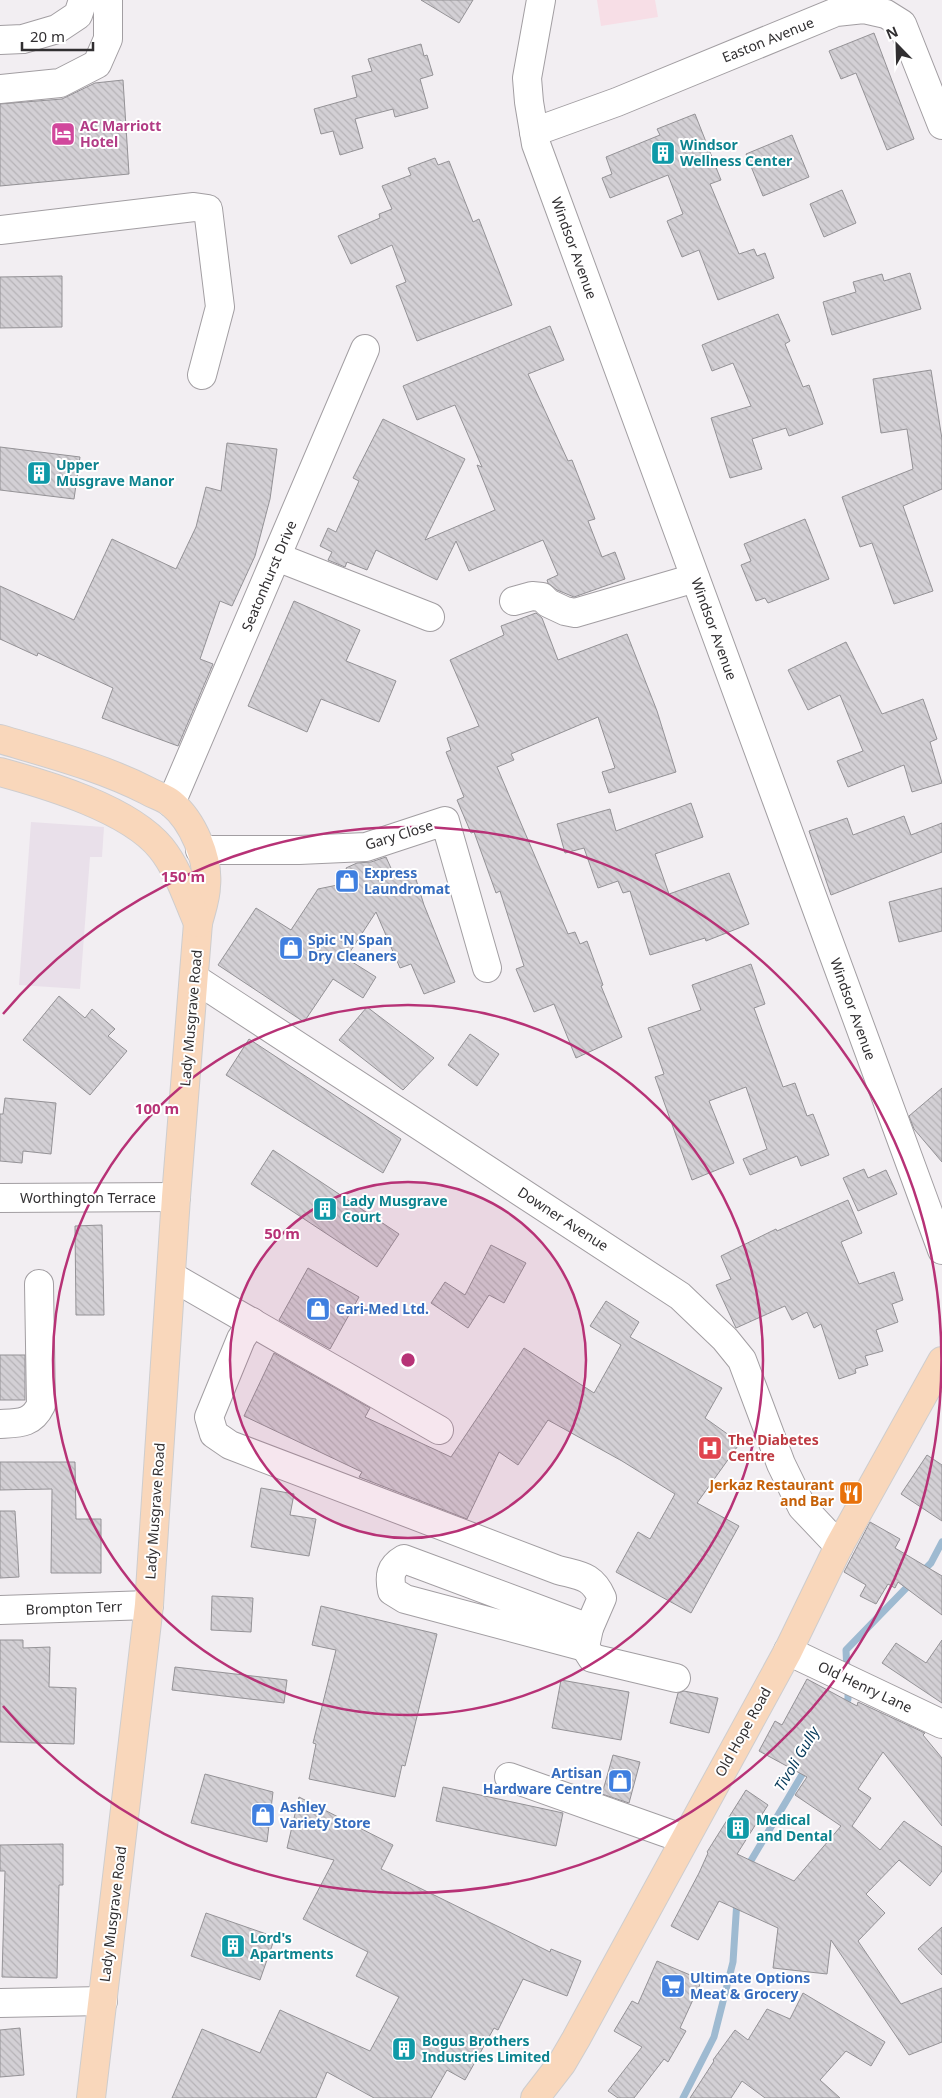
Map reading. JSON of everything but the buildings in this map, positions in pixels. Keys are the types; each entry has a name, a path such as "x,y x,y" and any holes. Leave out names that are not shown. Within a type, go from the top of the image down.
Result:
{"main road":[{"name":"Lady Musgrave Road","path":"0,739 97,769 129,781 171,803 183,816 200,850 205,866 207,884 198,923 176,1197 149,1605 91,2098"},
{"name":"Lady Musgrave Road","path":"0,772 67,793 130,820 145,831 161,848 175,869 198,923"},
{"name":"Old Hope Road","path":"535,2098 567,2055 788,1651 839,1546 942,1361"}],"street":[{"path":"0,40 24,39 57,29 78,16 83,0"},
{"path":"0,89 60,83 98,64 108,38 108,0"},
{"name":"Windsor Avenue","path":"542,0 527,78 534,132 543,165 942,1250"},
{"name":"Easton Avenue","path":"534,132 617,102 836,12 864,9 886,14 902,24 942,125"},
{"path":"0,230 194,207 208,209 220,307 202,375"},
{"name":"Seatonhurst Drive","path":"171,803 278,557 365,348"},
{"path":"278,557 430,617"},
{"path":"514,601 532,596 542,597 548,603 565,611 575,613 695,578"},
{"name":"Gary Close","path":"200,850 299,850 366,847 445,821 487,968"},
{"name":"Downer Avenue","path":"194,978 680,1296 725,1339 742,1360 781,1464 802,1507 839,1546"},
{"name":"Worthington Terrace","path":"0,1198 176,1197"},
{"path":"171,1276 439,1430"},
{"path":"0,1424 19,1423 29,1420 36,1415 41,1405 39,1284"},
{"path":"252,1322 241,1339 209,1417 214,1434 230,1445 558,1570 587,1579 597,1586 602,1598 587,1637 592,1658 676,1678"},
{"path":"404,1559 587,1637 405,1599 392,1591 390,1577 395,1564 404,1559"},
{"name":"Brompton Terr","path":"0,1610 149,1605"},
{"name":"Old Henry Lane","path":"788,1651 942,1724"},
{"path":"509,1777 684,1839"},
{"path":"0,2004 103,2001"}],"shaded area":[{"path":"597,0 655,0 658,17 601,26"},
{"path":"31,822 104,827 102,857 90,857 80,989 19,985"}],"waterway":[{"name":"Tivoli Gully","path":"921,1573 931,1563 942,1542"},
{"name":"Tivoli Gully","path":"847,1672 846,1650 912,1582"},
{"name":"Tivoli Gully","path":"843,1708 848,1699 848,1685"},
{"name":"Tivoli Gully","path":"746,1869 806,1768"},
{"name":"Tivoli Gully","path":"683,2098 714,2037 733,1962 737,1900"}],"place":[{"name":"AC Marriott Hotel","path":"63,134"},
{"name":"Windsor Wellness Center","path":"663,153"},
{"name":"Upper Musgrave Manor","path":"39,473"},
{"name":"Express Laundromat","path":"347,881"},
{"name":"Spic 'N Span Dry Cleaners","path":"291,948"},
{"name":"Lady Musgrave Court","path":"325,1209"},
{"name":"Cari-Med Ltd.","path":"318,1309"},
{"name":"The Diabetes Centre","path":"710,1448"},
{"name":"Jerkaz Restaurant and Bar","path":"851,1493"},
{"name":"Artisan Hardware Centre","path":"620,1781"},
{"name":"Ashley Variety Store","path":"263,1815"},
{"name":"Medical and Dental","path":"738,1828"},
{"name":"Lord's Apartments","path":"233,1946"},
{"name":"Ultimate Options Meat & Grocery","path":"673,1986"},
{"name":"Bogus Brothers Industries Limited","path":"404,2049"}]}
